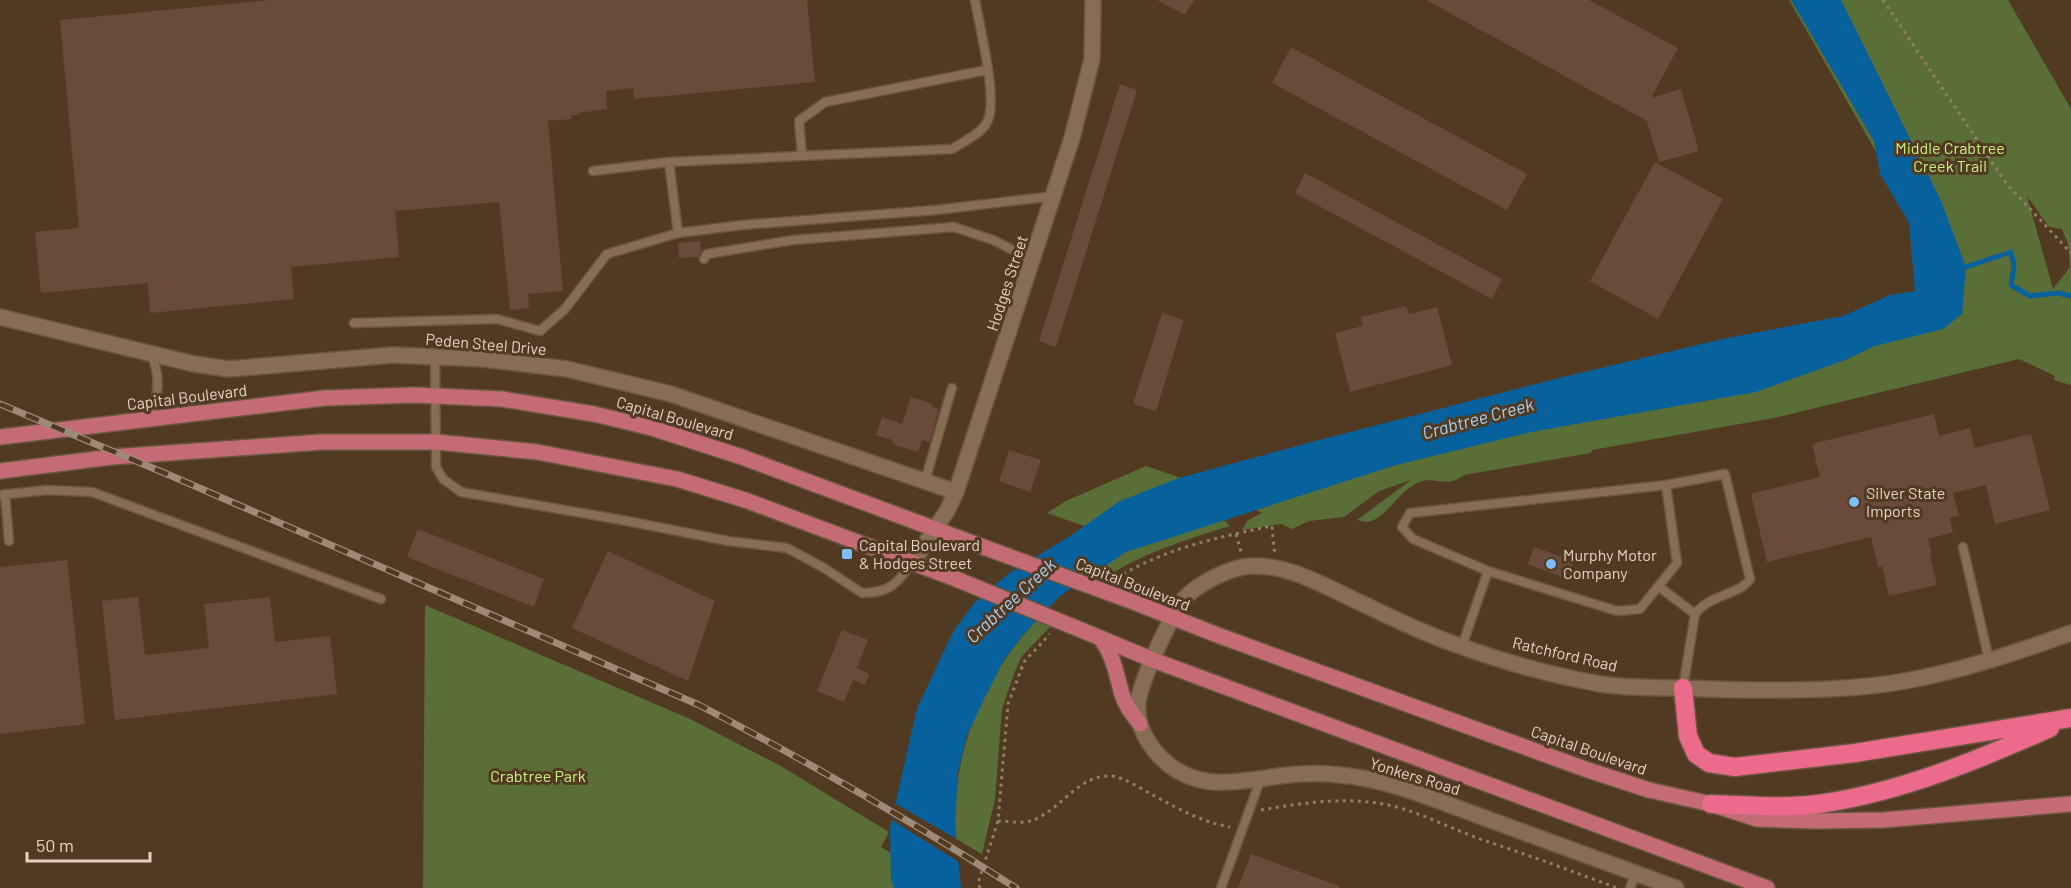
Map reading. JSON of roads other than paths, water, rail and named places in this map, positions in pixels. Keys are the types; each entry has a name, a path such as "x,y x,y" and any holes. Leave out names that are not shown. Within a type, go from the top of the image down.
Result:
{"highway":[{"path":"1683,688 1688,736 1696,754 1709,763 1735,767 1855,753 2071,718"},
{"path":"1711,804 1788,806 1852,798 1898,787 1949,769 2071,718"}],"main road":[{"name":"Capital Boulevard","path":"0,437 325,398 384,395 435,396 533,403 652,428 742,457 1585,769 1649,790 1711,804 1757,819 1883,820 2071,804"},
{"path":"0,471 112,457 229,447 322,442 436,441 537,452 677,479 745,500 956,579 1153,660 1767,888"},
{"path":"1101,639 1112,654 1122,696 1140,724"}],"street":[{"name":"Hodges Street","path":"912,563 947,511 956,492 1054,195 1081,107 1092,59 1093,0"},
{"name":"Peden Steel Drive","path":"0,317 194,364 230,369 393,355 483,359 567,369 660,391 956,492"},
{"name":"Ratchford Road","path":"1153,660 1183,600 1209,580 1245,566 1274,567 1297,573 1407,625 1462,646 1547,672 1602,684 1646,688 1796,690 1847,688 1903,682 1989,660 2071,633"},
{"path":"1140,724 1138,702 1153,660"},
{"name":"Yonkers Road","path":"1140,724 1154,749 1165,762 1179,771 1212,783 1317,774 1340,774 1367,778 1418,793 1633,881 1676,888"}],"lane":[{"path":"593,171 669,162 952,149 987,123 992,100 975,0"},
{"path":"802,155 799,121 825,102 987,70"},
{"path":"669,162 678,233"},
{"path":"354,323 497,319 540,331 565,309 607,254 678,233 742,225 936,210 1054,195"},
{"path":"704,259 707,254 722,250 793,240 954,227 993,240 1033,260"},
{"path":"149,420 157,395 158,375 151,353"},
{"path":"435,357 436,466 443,478 461,492 728,541 787,548 824,568 862,594 886,590 900,579 912,563"},
{"path":"925,481 952,388"},
{"path":"1666,485 1677,563 1640,609 1617,611 1488,571 1413,540 1402,527 1410,513 1666,485 1725,474 1750,579 1746,587 1712,599 1701,606 1695,614 1683,688"},
{"path":"9,541 2,494 47,490 92,492 381,599"},
{"path":"1964,547 1989,660"},
{"path":"1462,646 1488,571"},
{"path":"1658,586 1695,614"},
{"path":"1221,888 1261,778"}],"water":[{"name":"Crabtree Creek","path":"1791,0 1841,0 1941,201 1966,267 1962,314 1943,329 1875,346 1845,360 1756,392 1531,432 1396,465 1126,552 1060,596 1022,636 1004,660 985,697 967,735 958,772 955,825 961,888 894,888 891,879 890,828 917,708 953,632 974,603 1008,574 1070,536 1120,501 1179,478 1308,443 1563,377 1727,338 1843,316 1890,295 1915,291 1909,223 1880,174 1874,141"}],"waterway":[{"path":"1960,269 2011,252 2014,266 2011,285 2030,296 2058,293 2071,296"}],"railway":[{"path":"0,404 699,705 859,793 1016,888"}],"place":[{"name":"Silver State Imports","path":"1854,502"},
{"name":"Capital Boulevard & Hodges Street","path":"847,554"},
{"name":"Murphy Motor Company","path":"1551,564"}],"park label":[{"name":"Middle Crabtree Creek Trail","path":"1950,157"},
{"name":"Crabtree Park","path":"538,776"}]}
